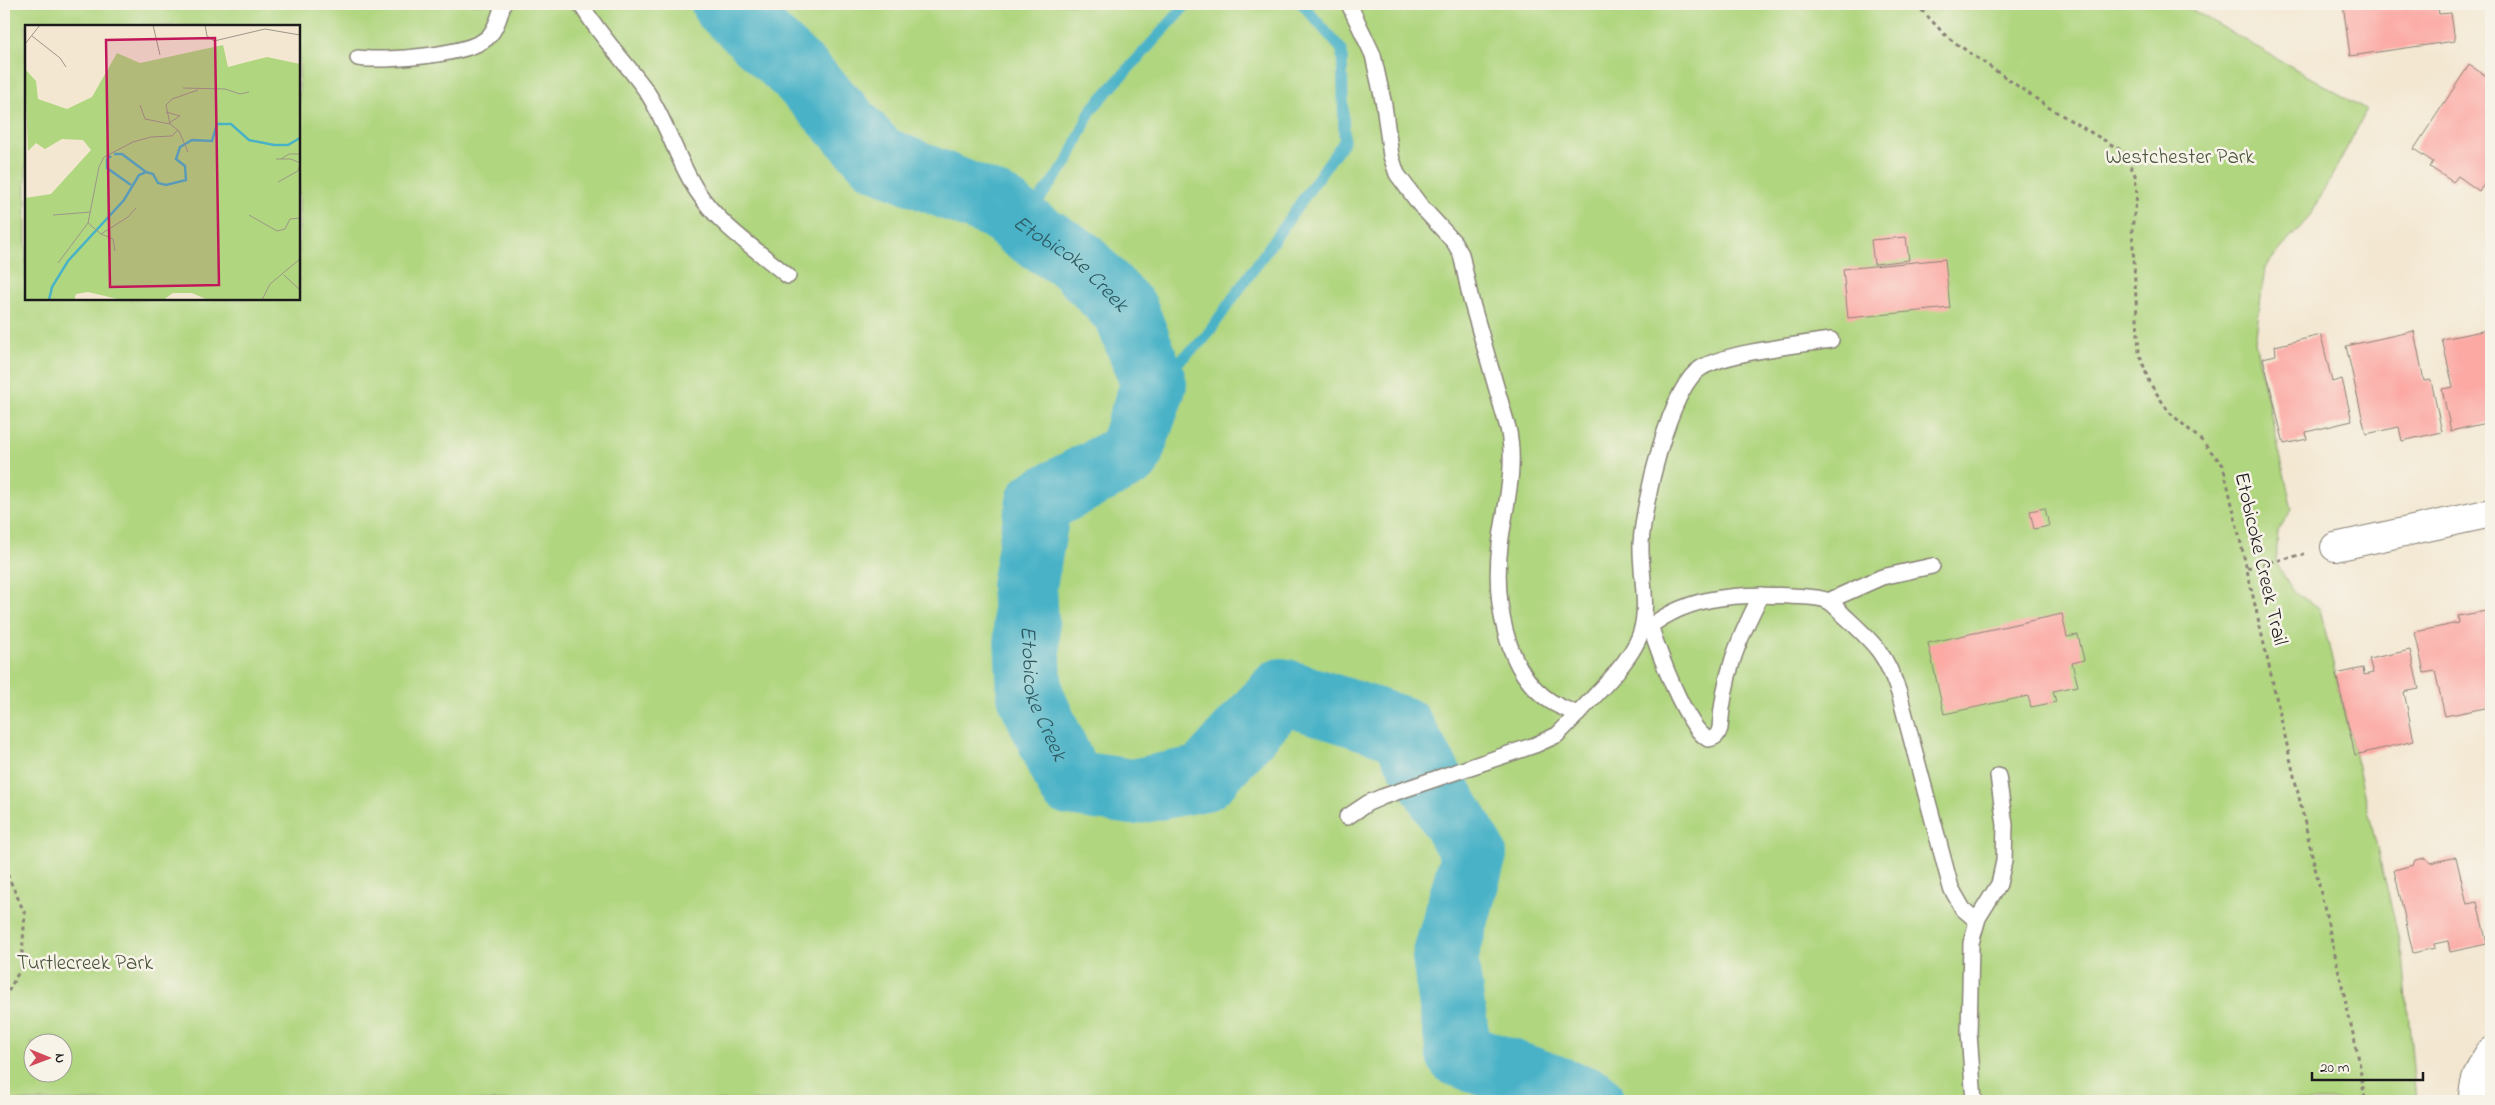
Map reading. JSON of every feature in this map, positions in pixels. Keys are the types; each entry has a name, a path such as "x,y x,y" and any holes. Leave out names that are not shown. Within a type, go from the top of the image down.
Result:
{"street":[{"path":"2335,547 2491,513"},
{"path":"2473,1101 2479,1071 2491,1051"}],"lane":[{"path":"358,58 403,58 457,50 480,42 494,28 503,4"},
{"path":"580,4 647,92 668,129 692,182 706,204 729,228 788,276"},
{"path":"1349,4 1373,55 1384,105 1390,156 1397,174 1420,205 1454,242 1461,254 1471,300 1508,428 1511,440 1511,474 1500,544 1498,592 1500,614 1511,649 1520,668 1543,695 1559,706 1578,714"},
{"path":"1761,595 1735,650 1725,682 1718,734 1713,739 1708,740 1700,733 1680,699 1658,650 1645,630 1641,560 1646,503 1658,455 1686,384 1700,368 1720,360 1831,340"},
{"path":"1348,817 1368,803 1382,797 1557,736 1627,658 1645,630 1665,615 1686,606 1724,597 1796,596 1828,601 1882,577 1932,566"},
{"path":"1828,601 1876,645 1887,663 1898,693 1951,888 1963,909 1977,921"},
{"path":"1974,1101 1969,1004 1971,943 1977,921 1998,884 2004,860 2004,825 1998,776"}],"path":[{"name":"Etobicoke Creek Trail","path":"1916,4 1947,38 2048,107 2124,152 2135,175 2137,195 2132,229 2139,352 2149,382 2169,412 2201,440 2223,464 2359,1060 2365,1101"},
{"path":"2247,568 2335,547"},
{"path":"4,867 25,914 21,968 4,999"}],"green space":[{"path":"4,4 2182,4 2367,110 2311,215 2265,267 2255,342 2292,509 2278,531 2276,562 2293,591 2320,609 2403,956 2416,1101 4,1101"}],"building":[{"path":"2343,4 2449,4 2438,7 2439,14 2451,13 2455,41 2350,56"},
{"path":"2469,65 2491,79 2491,172 2479,191 2458,176 2453,182 2430,167 2433,162 2414,149"},
{"path":"1906,237 1909,260 1874,264 1871,240"},
{"path":"1945,259 1950,308 1848,318 1843,269"},
{"path":"2487,330 2489,339 2491,339 2491,422 2451,431 2442,389 2453,387 2442,339"},
{"path":"2414,331 2424,381 2431,380 2442,432 2402,441 2399,427 2366,434 2346,346"},
{"path":"2321,335 2332,382 2342,379 2352,421 2306,432 2307,439 2284,444 2263,358 2276,355 2275,346"},
{"path":"2045,508 2049,526 2034,529 2030,511"},
{"path":"2486,611 2491,637 2491,698 2488,698 2490,707 2445,716 2435,671 2424,673 2415,632 2459,623 2458,616"},
{"path":"2062,614 2067,637 2078,635 2084,660 2072,663 2078,686 2053,691 2056,702 2031,707 2028,696 1944,714 1928,643"},
{"path":"2410,650 2419,689 2404,692 2414,741 2355,755 2336,674 2363,668 2364,675 2373,673 2369,659"},
{"path":"2456,857 2467,904 2477,902 2487,944 2450,952 2448,941 2434,944 2435,948 2413,953 2394,870 2413,865 2415,860 2425,858 2431,863"}],"waterway":[{"name":"Etobicoke Creek","path":"724,4 801,75 878,158 1000,208 1024,228 1077,261 1126,312 1154,384 1129,455 1039,502 1024,586 1030,695 1070,783 1132,792 1204,778 1282,691 1401,729 1474,854 1445,958 1459,1054 1591,1101"},
{"path":"1024,228 1043,194 1068,161 1091,110 1187,4"},
{"path":"1154,384 1204,339 1344,141 1342,50 1302,4"}],"park label":[{"name":"Westchester Park","path":"2180,158"},
{"name":"Turtlecreek Park","path":"85,964"}]}
